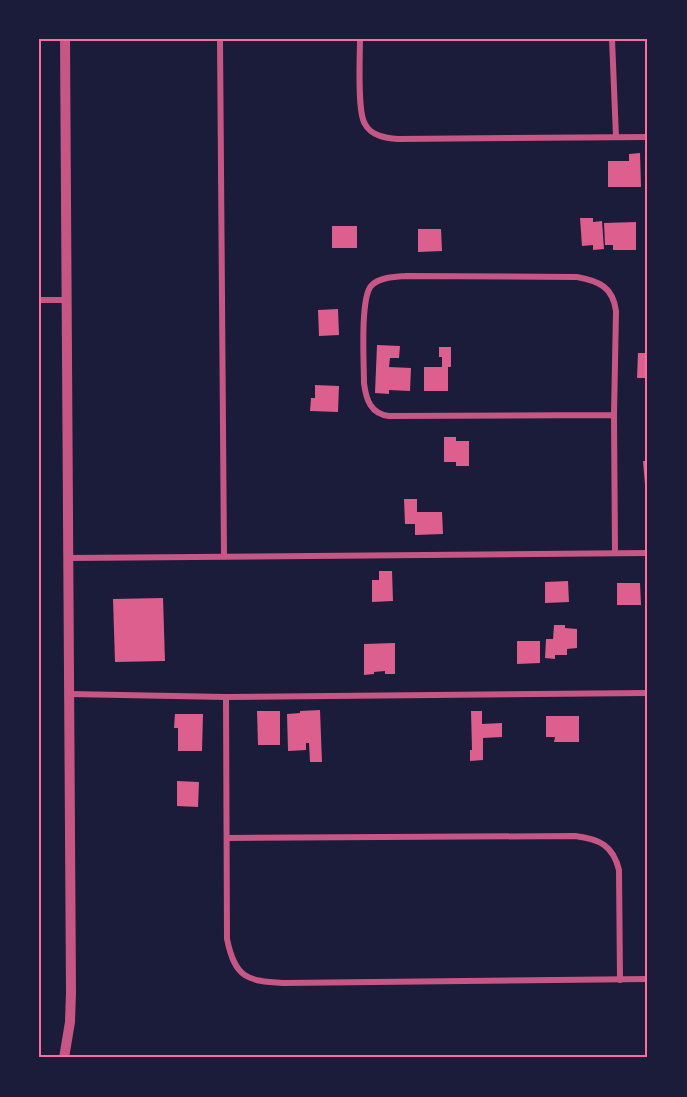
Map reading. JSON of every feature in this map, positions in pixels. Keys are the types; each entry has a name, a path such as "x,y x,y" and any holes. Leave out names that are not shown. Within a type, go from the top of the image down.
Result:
{"street":[{"path":"64,1058 71,992 65,39"},
{"path":"220,39 224,556"},
{"path":"360,39 361,111 365,125 377,135 398,139 648,137"},
{"path":"612,39 616,137"},
{"path":"614,415 389,416 377,413 369,404 364,383 364,312 367,292 378,281 406,276 577,277 597,282 612,294 616,311 615,553"},
{"path":"39,300 67,300"},
{"path":"68,558 648,553"},
{"path":"69,694 226,697 648,693"},
{"path":"226,697 227,939 230,954 244,976 254,980 283,983 648,979"},
{"path":"227,838 590,837 601,842 610,850 619,870 620,980"}],"building":[{"path":"640,153 641,187 608,187 608,161 629,161 629,154"},
{"path":"580,218 593,218 593,222 602,221 604,249 593,250 593,245 582,246"},
{"path":"636,222 636,250 613,250 613,245 605,245 604,223"},
{"path":"332,226 357,226 357,248 332,248"},
{"path":"418,229 441,229 442,251 418,252"},
{"path":"338,309 339,335 319,336 318,310"},
{"path":"377,345 400,346 399,358 390,358 389,367 411,368 410,391 389,390 389,394 375,393"},
{"path":"439,347 451,347 448,391 424,391 424,367 442,367"},
{"path":"638,353 648,353 648,378 637,378"},
{"path":"315,385 339,386 338,412 310,411 311,398 315,398"},
{"path":"444,437 456,437 456,441 469,441 469,466 456,466 456,462 444,462"},
{"path":"643,461 648,461 648,485 645,485"},
{"path":"404,499 417,499 417,512 442,512 443,534 415,535 415,524 405,524"},
{"path":"379,571 392,571 393,601 372,602 372,580 379,580"},
{"path":"568,581 569,602 545,603 545,582"},
{"path":"617,583 640,583 641,605 617,605"},
{"path":"163,598 165,661 115,662 113,599"},
{"path":"554,625 565,625 565,628 577,629 577,648 567,649 567,655 555,655 555,659 545,658 546,639 553,639"},
{"path":"517,641 540,641 540,663 517,664"},
{"path":"395,643 395,674 385,674 385,671 364,675 364,644"},
{"path":"320,710 322,762 310,762 309,743 306,743 306,750 288,751 287,714"},
{"path":"257,711 280,711 280,745 258,745"},
{"path":"471,711 482,711 482,724 502,723 502,737 483,738 483,760 470,761"},
{"path":"175,714 203,714 202,751 178,751 178,728 174,728"},
{"path":"546,716 579,716 579,742 554,742 555,737 546,737"},
{"path":"177,781 199,782 198,807 177,806"}]}
